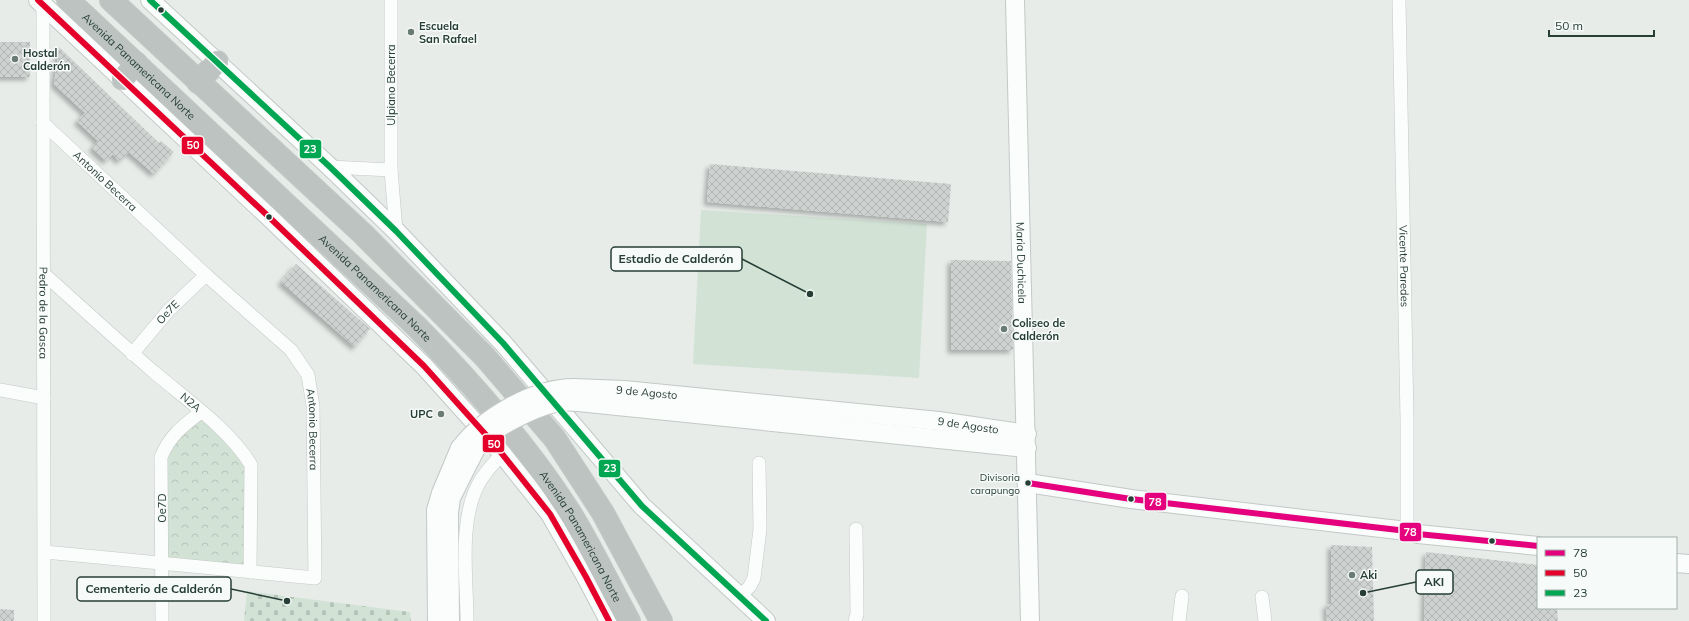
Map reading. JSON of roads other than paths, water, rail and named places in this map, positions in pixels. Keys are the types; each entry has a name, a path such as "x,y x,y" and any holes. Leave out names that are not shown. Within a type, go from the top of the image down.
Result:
{"highway":[{"name":"Avenida Panamericana Norte","path":"68,0 130,71 416,326 466,378 537,465 566,506 629,621"},
{"path":"111,0 363,234 485,357 559,446 604,514 660,621"},
{"path":"198,82 217,62"}],"main road":[{"path":"150,0 330,167 396,231 503,343 642,506 766,621"},
{"name":"Maria Duchicela","path":"1016,0 1030,621"},
{"name":"Avenida Panamericana Norte","path":"41,2 130,71 424,366 502,454 550,514 609,621"},
{"name":"9 de Agosto","path":"437,621 436,510 443,487 464,455 479,445 496,430 520,417 576,395 1027,441"},
{"name":"9 de Agosto","path":"450,621 450,506 464,455"},
{"path":"1028,483 1131,499 1407,531 1418,534 1537,546"},
{"path":"1677,563 1689,564"}],"street":[{"name":"Ulpiano Becerra","path":"391,0 391,170 396,231"},
{"name":"Vicente Paredes","path":"1399,0 1407,419 1407,531"},
{"name":"Pedro de la Gasca","path":"41,2 44,274 44,621"},
{"name":"Antonio Becerra","path":"43,123 206,275 291,350 308,374 313,406 315,578 44,552"},
{"path":"330,167 391,170"},
{"name":"N2A","path":"44,274 132,354 201,412 245,454 252,465 250,572"},
{"name":"Oe7E","path":"132,354 169,310 206,275"},
{"path":"0,390 44,398"},
{"name":"Oe7D","path":"162,621 161,457 166,445 178,430 201,412"},
{"path":"467,621 465,541 468,512 479,483 490,467 502,454"},
{"path":"740,597 750,586 754,578 760,529 760,463"},
{"path":"855,621 857,614 856,529"},
{"path":"1179,621 1182,596"},
{"path":"1262,597 1265,621"}],"place":[{"name":"Escuela San Rafael","path":"411,32"},
{"name":"Hostal Calderón","path":"15,59"},
{"name":"Estadio de Calderón","path":"810,294"},
{"name":"Coliseo de Calderón","path":"1004,329"},
{"name":"UPC","path":"441,414"},
{"name":"Divisoria carapungo","path":"1028,483"},
{"name":"Aki","path":"1352,575"},
{"name":"AKI","path":"1363,593"},
{"name":"Cementerio de Calderón","path":"287,601"}]}
